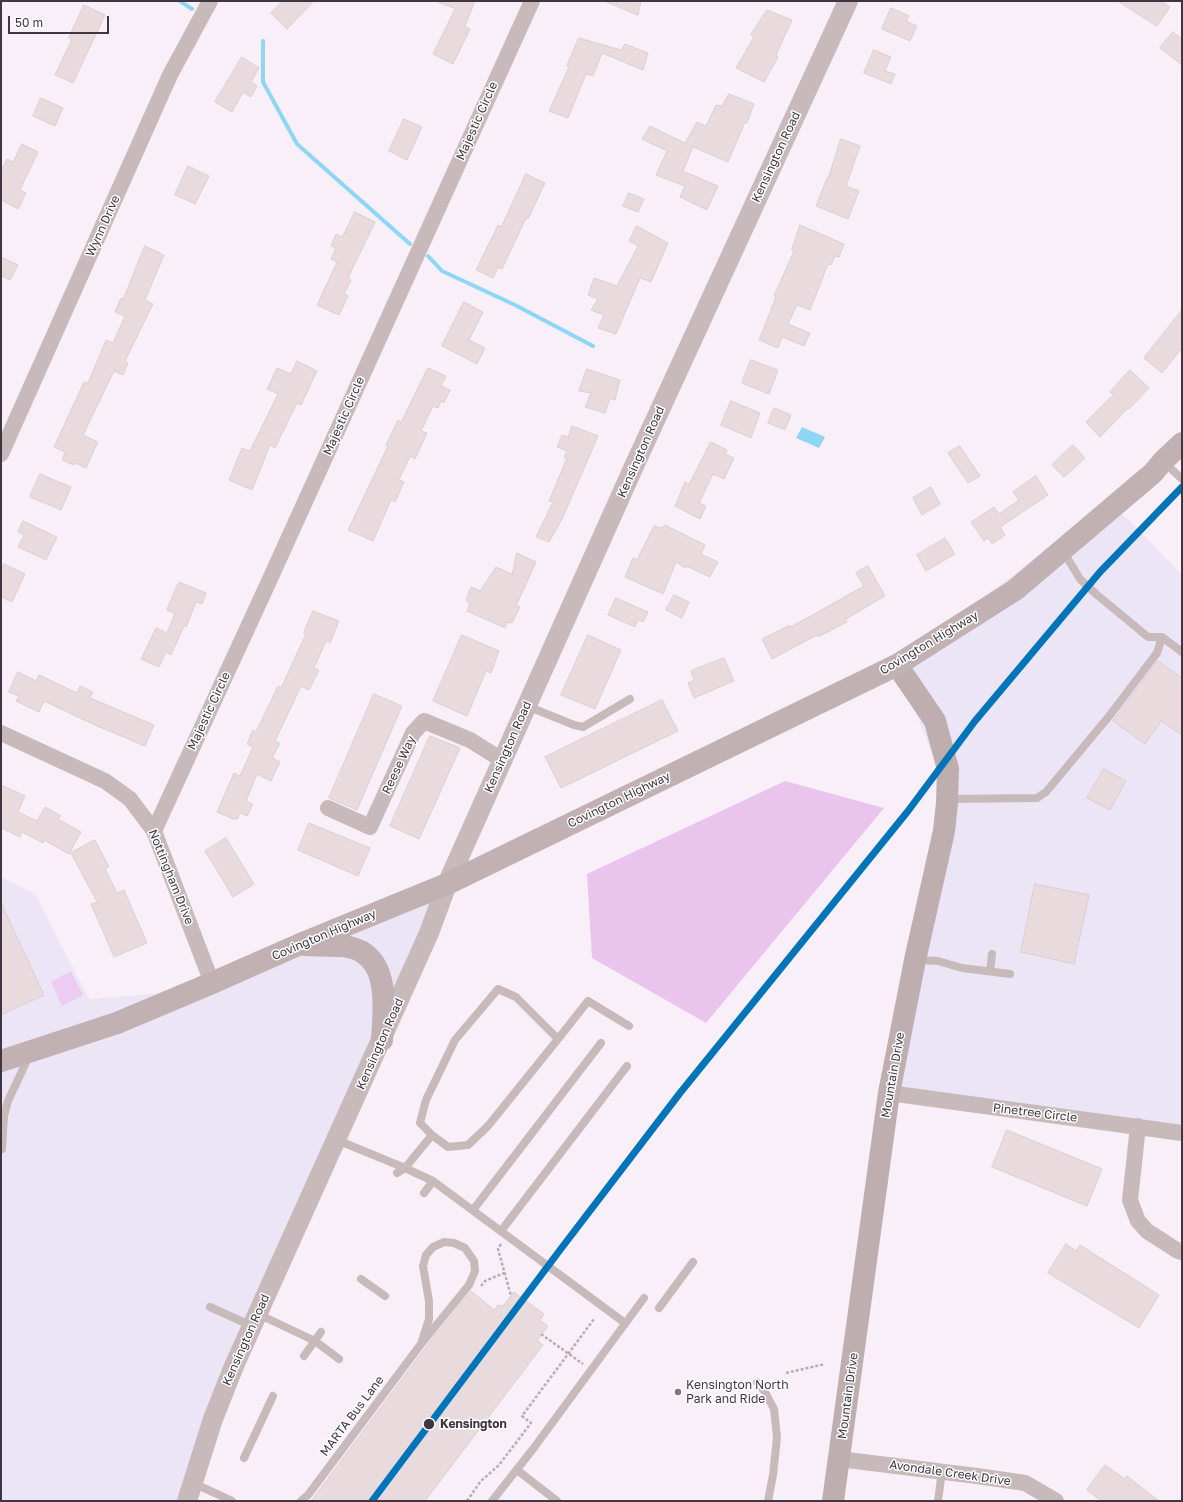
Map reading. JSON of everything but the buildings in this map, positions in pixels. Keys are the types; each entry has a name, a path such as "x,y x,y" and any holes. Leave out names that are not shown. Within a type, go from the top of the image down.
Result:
{"main road":[{"name":"Covington Highway","path":"1,1061 117,1024 298,944 447,884 897,664 1015,590 1153,473 1182,443"},
{"name":"Mountain Drive","path":"834,1501 889,1093 914,960 944,831 948,799 948,769 935,721 897,664"},
{"path":"298,944 349,947 362,952 373,962 378,969 382,981 384,1009 382,1040"}],"street":[{"name":"Wynn Drive","path":"1,454 170,75 210,1"},
{"name":"Majestic Circle","path":"154,831 532,1"},
{"name":"Kensington Road","path":"190,1492 213,1419 234,1366 430,934 447,884 635,464 848,1"},
{"name":"Reese Way","path":"328,808 370,828 413,733 424,721 470,740 502,760"},
{"name":"Nottingham Drive","path":"1,733 105,781 130,799 154,831 212,983"},
{"name":"Pinetree Circle","path":"889,1093 1182,1133"},
{"path":"1138,1126 1130,1200 1138,1221 1147,1230 1178,1251 1182,1252"},
{"name":"Avondale Creek Drive","path":"839,1458 1025,1483 1056,1501"}],"lane":[{"path":"1163,461 1182,479"},
{"path":"1062,550 1080,579 1096,594 1148,637 1162,637 1182,652"},
{"path":"948,799 1037,798 1046,792 1110,716 1157,653 1162,637"},
{"path":"527,706 568,723 583,727 630,699"},
{"path":"990,971 992,954"},
{"path":"914,960 938,961 962,968 1010,974"},
{"path":"558,1039 516,997 498,989 455,1040 426,1100 420,1123 432,1135 448,1147 468,1145 488,1126 558,1039 588,1001 629,1026"},
{"path":"473,1210 601,1043"},
{"path":"1,1148 4,1116 8,1101 32,1051"},
{"path":"505,1233 627,1066"},
{"path":"397,1174 405,1168 432,1135"},
{"path":"337,1140 433,1181 625,1323"},
{"path":"424,1193 433,1181"},
{"name":"MARTA Bus Lane","path":"301,1501 308,1495 421,1344 469,1285 475,1272 474,1260 465,1248 454,1243 444,1242 433,1247 426,1255 423,1266 429,1301 429,1319 421,1344"},
{"path":"659,1308 693,1262"},
{"path":"361,1280 385,1296"},
{"path":"492,1501 517,1470 644,1298"},
{"path":"210,1307 255,1320 315,1341 339,1359"},
{"path":"304,1356 321,1332"},
{"path":"757,1382 765,1392 774,1409 776,1437 773,1475 768,1501"},
{"path":"244,1458 273,1396"},
{"path":"517,1470 557,1501"},
{"path":"938,1501 942,1471"},
{"path":"190,1492 232,1501"}],"path":[{"path":"505,1233 498,1250 511,1296"},
{"path":"479,1290 485,1281 504,1273"},
{"path":"466,1501 480,1482 499,1465 531,1423 522,1416 594,1319"},
{"path":"541,1334 590,1370"},
{"path":"786,1373 825,1364"}],"shaded area":[{"path":"1106,503 1128,519 1182,575 1182,1131 899,1100 949,797 897,665"},
{"path":"785,781 884,808 706,1023 592,958 587,874"},
{"path":"1,877 35,894 89,999 214,989 447,884 230,1392 190,1501 1,1501"},
{"path":"71,971 83,995 62,1006 51,982"}],"water":[{"path":"802,427 825,437 819,448 796,438"}],"waterway":[{"path":"180,1 192,9"},
{"path":"263,41 263,82 297,144 410,244"},
{"path":"428,256 442,271 515,305 593,346"}],"transit line":[{"path":"372,1501 680,1093 908,811 975,721 1100,572 1182,487"}],"place":[{"name":"Kensington North Park and Ride","path":"678,1392"},
{"name":"Kensington","path":"429,1424"}]}
